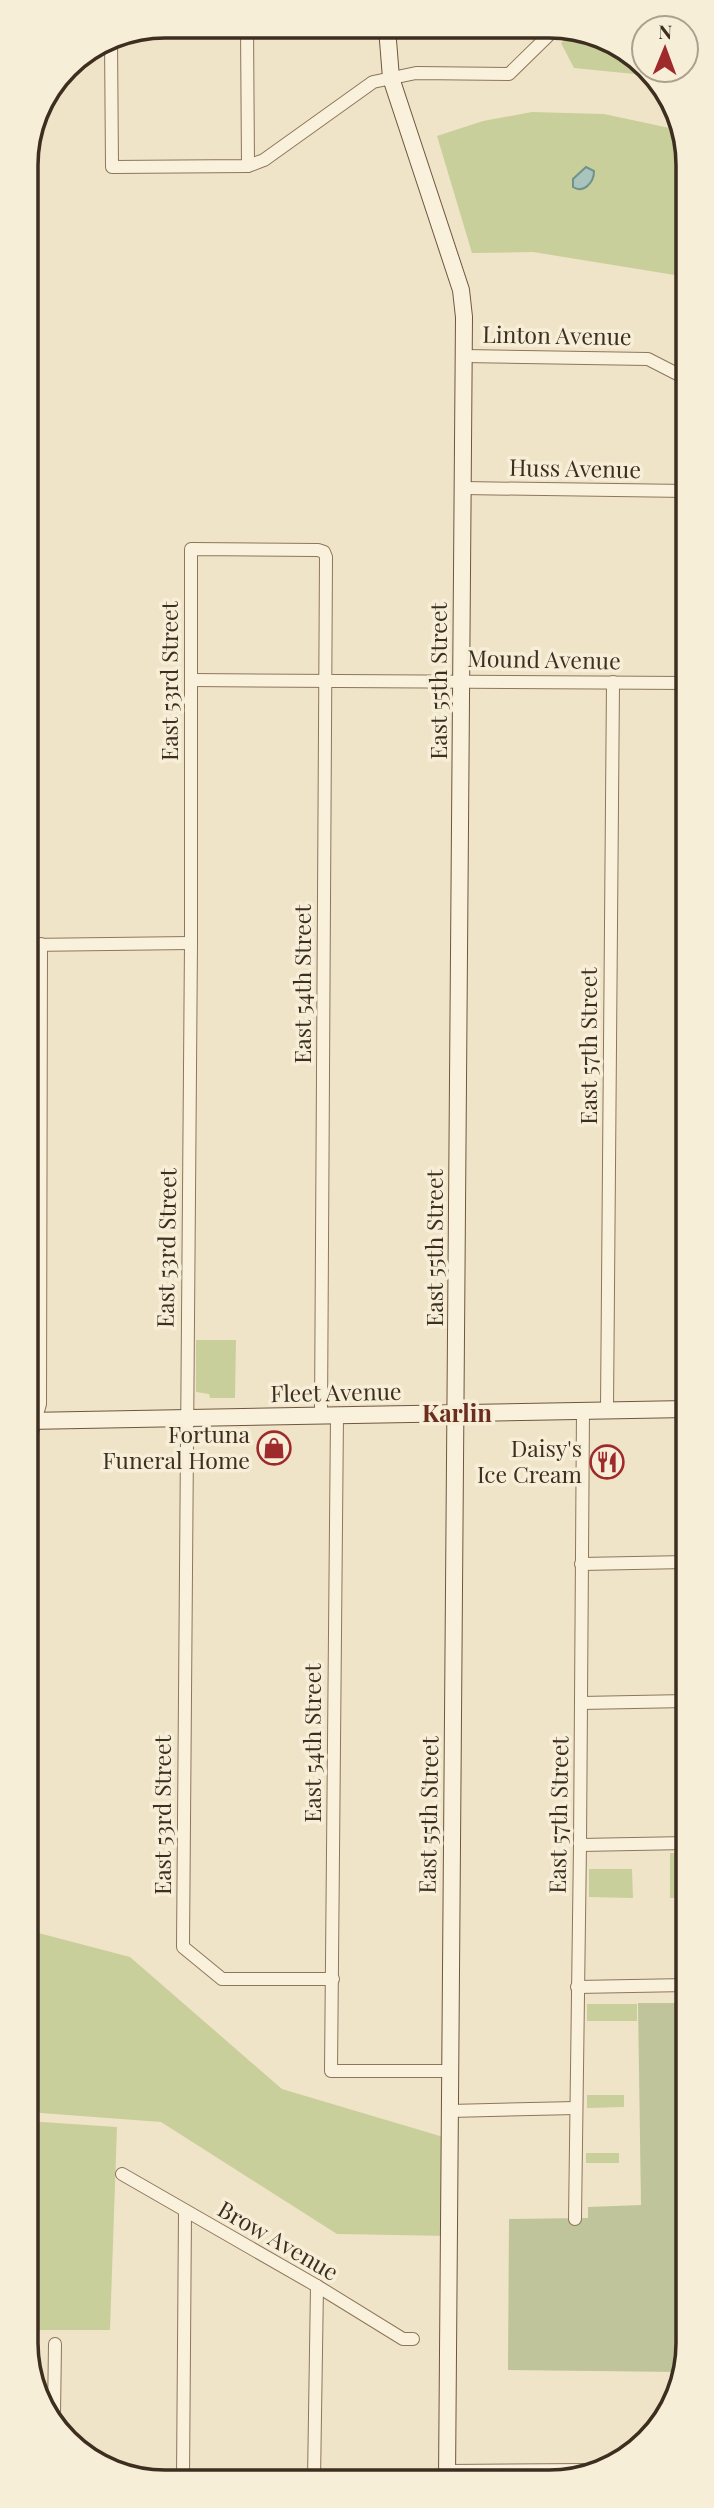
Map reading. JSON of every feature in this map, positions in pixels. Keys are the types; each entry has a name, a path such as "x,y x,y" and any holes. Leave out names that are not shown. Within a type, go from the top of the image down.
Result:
{"street":[{"path":"247,38 248,166"},
{"name":"East 55th Street","path":"388,38 391,78 461,290 464,317 447,2470"},
{"path":"111,51 112,167 248,166 264,160 373,82 416,73 509,74 546,38"},
{"name":"Linton Avenue","path":"464,356 648,359 676,373"},
{"name":"Huss Avenue","path":"463,488 676,491"},
{"name":"East 53rd Street","path":"324,552 191,549 191,943 183,1947 222,1979 332,1979"},
{"name":"East 54th Street","path":"324,552 331,2071 450,2071"},
{"name":"Mound Avenue","path":"191,680 676,683"},
{"name":"East 57th Street","path":"607,1409 613,682"},
{"path":"38,1407 41,944 191,943"},
{"name":"Fleet Avenue","path":"38,1421 675,1409"},
{"name":"East 57th Street","path":"575,2219 583,1410"},
{"path":"581,1564 675,1562"},
{"path":"581,1703 675,1701"},
{"path":"580,1845 675,1843"},
{"path":"577,1987 675,1985"},
{"path":"450,2110 576,2108"},
{"name":"Brow Avenue","path":"122,2174 403,2339 413,2339"},
{"path":"183,2470 185,2212"},
{"path":"314,2470 317,2287"},
{"path":"54,2403 55,2344"}],"green space":[{"path":"564,40 589,45 612,56 630,69 630,74 574,68 561,43"},
{"path":"532,112 604,114 670,128 676,166 676,275 533,252 472,253 437,136 483,121"},
{"path":"196,1340 236,1340 235,1398 210,1398 209,1394 196,1392"},
{"path":"670,1853 675,1853 675,1898 670,1898"},
{"path":"589,1869 632,1869 633,1898 589,1897"},
{"path":"38,1933 130,1957 282,2089 450,2139 449,2236 337,2234 161,2122 38,2113"},
{"path":"638,2003 675,2003 675,2350 672,2372 508,2370 509,2219 588,2218 588,2207 641,2205"},
{"path":"587,2004 637,2004 637,2021 587,2021"},
{"path":"587,2095 624,2095 624,2107 587,2108"},
{"path":"38,2122 117,2127 110,2330 38,2330"},
{"path":"586,2153 619,2153 619,2163 586,2163"}],"water":[{"path":"586,167 594,171 590,183 581,189 573,187 573,179"}],"place":[{"name":"Fortuna Funeral Home","path":"274,1448"},
{"name":"Daisy's Ice Cream","path":"607,1462"}],"district":[{"name":"Karlin","path":"457,1414"}]}
